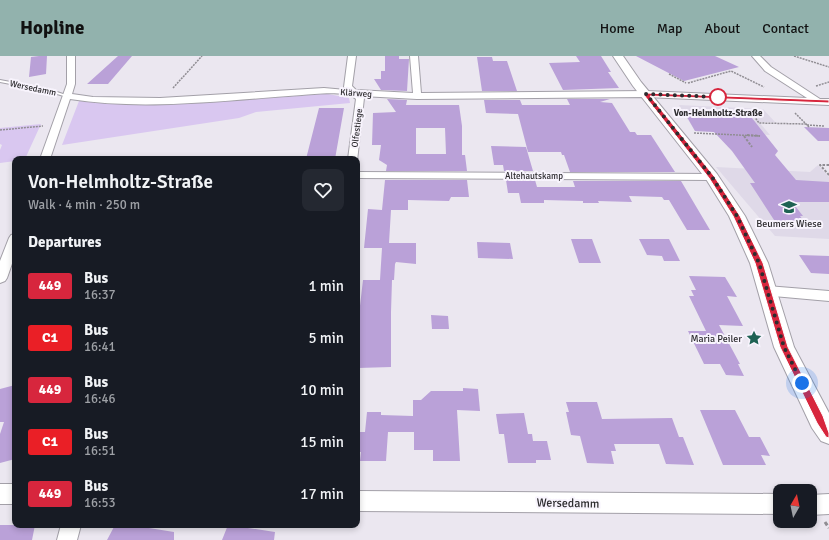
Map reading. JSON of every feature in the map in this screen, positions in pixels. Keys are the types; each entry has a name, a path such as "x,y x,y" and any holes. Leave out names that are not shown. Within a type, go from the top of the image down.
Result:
{"street":[{"name":"Wersedamm","path":"46,156 71,84 71,56"},
{"name":"Olfestiege","path":"352,56 348,87 360,98 353,156"},
{"path":"414,56 417,96"},
{"path":"618,56 646,94 712,177 737,216 759,263 784,347 820,420 829,433"},
{"path":"756,56 768,69 818,101"},
{"name":"Klärweg","path":"67,96 124,102 324,91 417,96 646,94 829,102"},
{"name":"Altehautskamp","path":"360,175 712,177"},
{"path":"0,278 12,246"},
{"path":"767,291 829,296"},
{"path":"0,494 12,494"},
{"name":"Wersedamm","path":"360,501 773,504"},
{"path":"817,505 829,504"},
{"path":"67,540 70,528"}],"lane":[{"name":"Wersedamm","path":"0,81 48,90 67,96"}],"path":[{"path":"160,101 202,56"},
{"path":"794,56 829,67"},
{"path":"796,57 801,56"},
{"path":"686,83 731,72 768,88"},
{"path":"669,74 692,87"},
{"path":"694,79 698,80"},
{"path":"815,83 820,85"},
{"path":"795,113 809,127"},
{"path":"754,116 759,123 824,126"},
{"path":"0,130 58,124"},
{"path":"676,132 760,136"},
{"path":"744,136 752,146"},
{"path":"829,165 820,165 829,175"}],"shaded area":[{"path":"323,93 349,98 350,103 256,112 239,118 62,145 79,101 161,105"},
{"path":"679,105 763,109 775,122 759,122 770,135 695,131"},
{"path":"41,124 26,156 12,156 12,161 0,163 0,150 2,145 0,144 0,128"},
{"name":"Beumers Wiese","path":"818,165 829,177 829,239 775,236 716,167 810,172"}],"building":[{"path":"47,56 46,74 29,77 31,57"},
{"path":"118,56 132,56 108,84 87,84"},
{"path":"385,56 399,56 399,59 409,59 407,91 381,90 374,79 381,79 381,71 385,71"},
{"path":"576,56 601,56 611,72 608,72 619,88 563,90 549,63 580,62"},
{"path":"636,56 715,56 739,67 684,81"},
{"path":"477,57 492,57 493,61 507,61 517,91 482,91"},
{"path":"387,99 407,100 406,105 459,105 462,126 462,155 465,155 467,171 386,171 387,165 379,160 381,145 372,145 373,113 396,112","holes":["416,128 445,128 446,154 416,154"]},
{"path":"567,99 610,99 600,102 612,103 630,132 635,132 637,135 651,135 675,172 570,172 564,155 562,155 561,152 528,152 518,114 486,113 484,100 520,100 522,105 570,105"},
{"path":"319,108 344,108 336,156 307,156"},
{"path":"692,109 748,113 778,151 775,155 796,180 829,182 829,202 792,202 803,216 800,216 806,224 776,223 750,183 755,183 732,151 714,132 695,131 683,110 693,111"},
{"path":"804,127 829,128 829,141 818,141"},
{"path":"491,146 526,147 533,171 504,171 503,165 494,165"},
{"path":"385,180 467,180 469,197 451,197 449,201 408,200 408,210 391,210 389,243 416,243 416,264 396,262 395,264 394,280 392,280 391,367 360,368 360,306 363,280 380,280 382,248 364,248 368,209 382,210"},
{"path":"506,180 535,180 537,187 575,187 573,181 681,181 710,230 687,230 669,200 664,200 662,197 629,196 632,202 598,201 599,203 583,203 583,201 544,200 544,203 521,203 519,193 508,193"},
{"path":"571,239 592,239 601,263 579,263"},
{"path":"639,239 669,239 680,261 664,261 662,256 647,255"},
{"path":"477,242 510,243 513,259 478,258"},
{"path":"799,255 829,256 829,274 811,273"},
{"path":"689,276 725,277 737,297 727,296 743,326 719,325 740,364 738,364 744,376 726,375 720,364 704,364 688,331 706,331 689,296 694,296 691,290 696,290"},
{"path":"431,315 448,316 449,329 432,329"},
{"path":"12,386 12,460 0,463 0,434 4,422 0,422 0,389"},
{"path":"463,388 478,389 480,411 457,410 460,461 433,461 433,450 414,450 414,432 388,432 386,461 360,461 360,432 365,432 367,412 381,412 381,415 413,416 413,400 421,400 431,391 463,391"},
{"path":"566,402 597,402 602,419 672,418 679,437 683,437 694,465 666,464 659,444 614,444 616,451 611,451 614,464 587,463 580,436 571,435 566,412 569,412"},
{"path":"700,410 735,410 749,437 760,437 770,456 761,455 766,465 723,465"},
{"path":"524,413 528,434 532,434 533,441 547,441 551,460 536,460 536,463 508,463 504,434 499,434 496,414"},
{"path":"0,525 12,525 12,528 34,528 32,540 0,540"},
{"path":"113,528 149,528 174,532 174,540 107,540"},
{"path":"227,528 248,528 275,532 274,540 222,540"}],"bus line":[{"name":"449","path":"829,102 646,94 712,177 737,216 759,263 784,347 820,420 829,433"}],"place":[{"name":"Von-Helmholtz-Straße","path":"718,97"},
{"name":"Beumers Wiese","path":"789,207"},
{"name":"Maria Peiler","path":"754,338"}],"route":[{"path":"718,97 646,94 712,177 737,216 759,263 784,347 802,383"}]}
